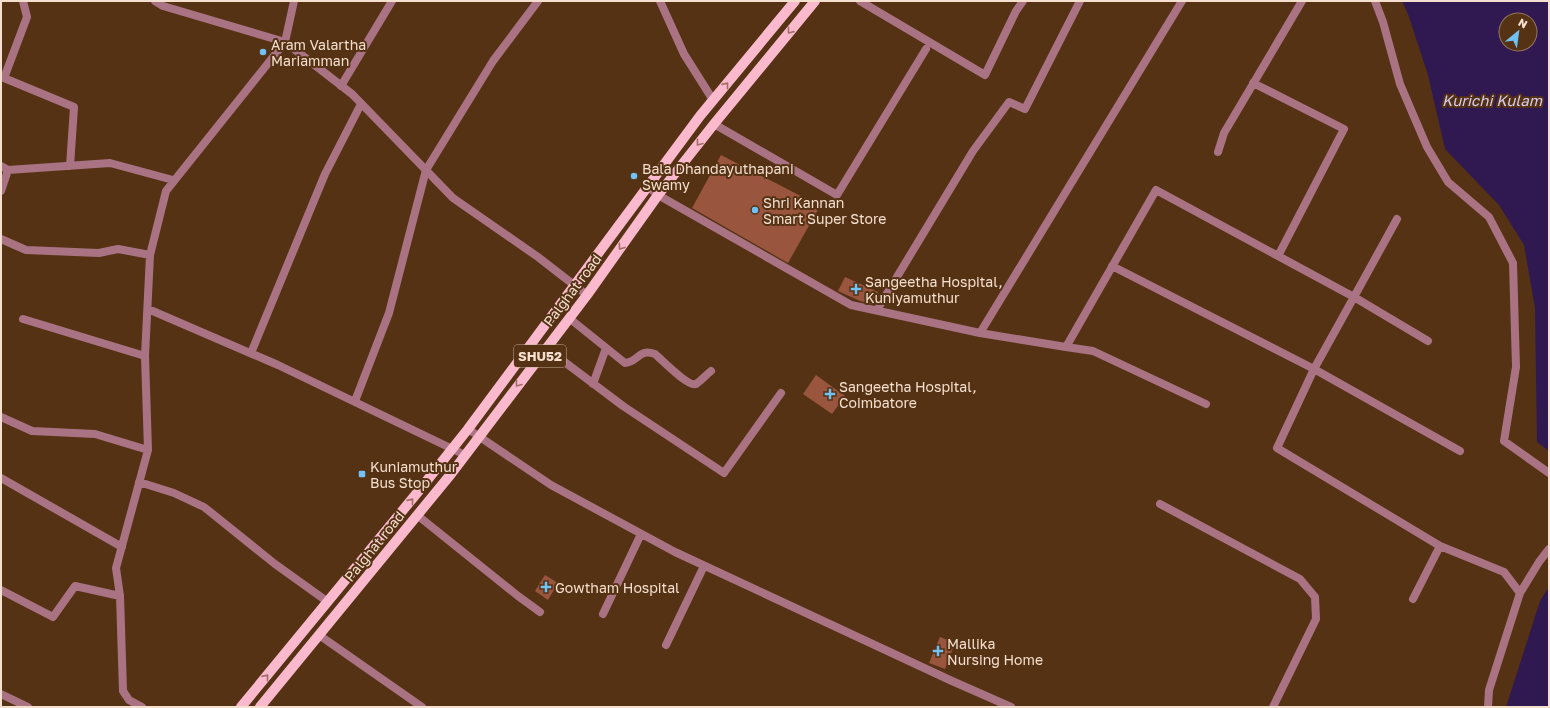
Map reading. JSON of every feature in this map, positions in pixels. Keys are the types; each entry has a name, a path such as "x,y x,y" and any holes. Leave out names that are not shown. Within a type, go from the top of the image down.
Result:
{"main road":[{"name":"Palghat road","path":"241,707 328,602 468,428 603,249 647,186 713,100 795,1"},
{"name":"Palghat road","path":"260,707 451,474 587,295 658,195 815,1"}],"street":[{"path":"23,1 27,17 4,78 74,107 70,166"},
{"path":"155,1 163,6 285,42 362,104 453,198 538,257 587,295"},
{"path":"142,707 129,700 123,691 120,596 116,568 148,450 145,356 150,256 166,191 173,180 285,42 294,1"},
{"path":"341,86 392,1"},
{"path":"355,401 389,313 426,170 493,61 538,1"},
{"path":"660,1 684,54 713,100"},
{"path":"860,1 984,75 1016,11 1023,1"},
{"path":"877,310 973,151 1009,102 1025,109 1080,1"},
{"path":"980,333 1182,1"},
{"path":"1218,152 1224,133 1302,1"},
{"path":"1375,1 1383,22 1400,84 1427,147 1448,182 1489,217 1513,263 1516,367 1504,441 1549,473"},
{"path":"714,124 837,195 926,49"},
{"path":"1253,83 1344,129 1278,256"},
{"path":"251,353 325,174 362,104"},
{"path":"1,191 4,168 110,164 173,180"},
{"path":"647,186 658,195 851,305 980,333 1093,351 1206,404"},
{"path":"1066,347 1156,190 1354,297 1428,341"},
{"path":"1398,219 1314,369 1277,448 1440,546 1504,572 1520,593"},
{"path":"1,239 26,250 99,253 118,249 150,256"},
{"path":"1112,266 1314,369 1460,451"},
{"path":"148,309 251,353 355,401 465,455"},
{"path":"569,318 625,363 630,363 645,352 656,354 686,381 693,384 696,384 711,371"},
{"path":"23,319 145,356"},
{"path":"546,348 623,406 724,473 780,393"},
{"path":"593,384 606,348"},
{"path":"1,417 32,431 95,434 148,450"},
{"path":"468,428 551,485 675,552 952,681 1012,707"},
{"path":"1,478 122,547"},
{"path":"139,482 174,492 204,507 275,564 328,602"},
{"path":"1160,504 1300,579 1315,597 1316,619 1273,707"},
{"path":"417,515 540,612"},
{"path":"603,614 641,534"},
{"path":"1413,599 1440,546"},
{"path":"1488,707 1489,690 1520,593 1549,549"},
{"path":"666,645 704,566"},
{"path":"1,590 53,618 75,586 120,596"},
{"path":"319,635 422,707"},
{"path":"1,694 28,707"}],"water":[{"name":"Kurichi Kulam","path":"1402,1 1549,1 1549,451 1537,442 1535,308 1524,245 1499,205 1445,149 1428,75 1408,14"},
{"path":"1549,587 1549,707 1506,707 1540,601"}],"building":[{"name":"Shri Kannan Smart Super Store","path":"721,155 820,206 788,263 692,208"},
{"path":"845,277 878,292 872,304 860,301 838,291"},
{"path":"816,375 845,396 832,414 803,394"},
{"path":"545,575 558,583 548,600 535,591"},
{"path":"940,637 955,643 945,669 929,663"}],"place":[{"name":"Aram Valartha Mariamman","path":"263,52"},
{"name":"Bala Dhandayuthapani Swamy","path":"634,176"},
{"name":"Shri Kannan Smart Super Store","path":"755,210"},
{"name":"Sangeetha Hospital, Kuniyamuthur","path":"856,289"},
{"name":"Sangeetha Hospital, Coimbatore","path":"830,394"},
{"name":"Kuniamuthur Bus Stop","path":"362,474"},
{"name":"Gowtham Hospital","path":"546,587"},
{"name":"Mallika Nursing Home","path":"938,651"}]}
